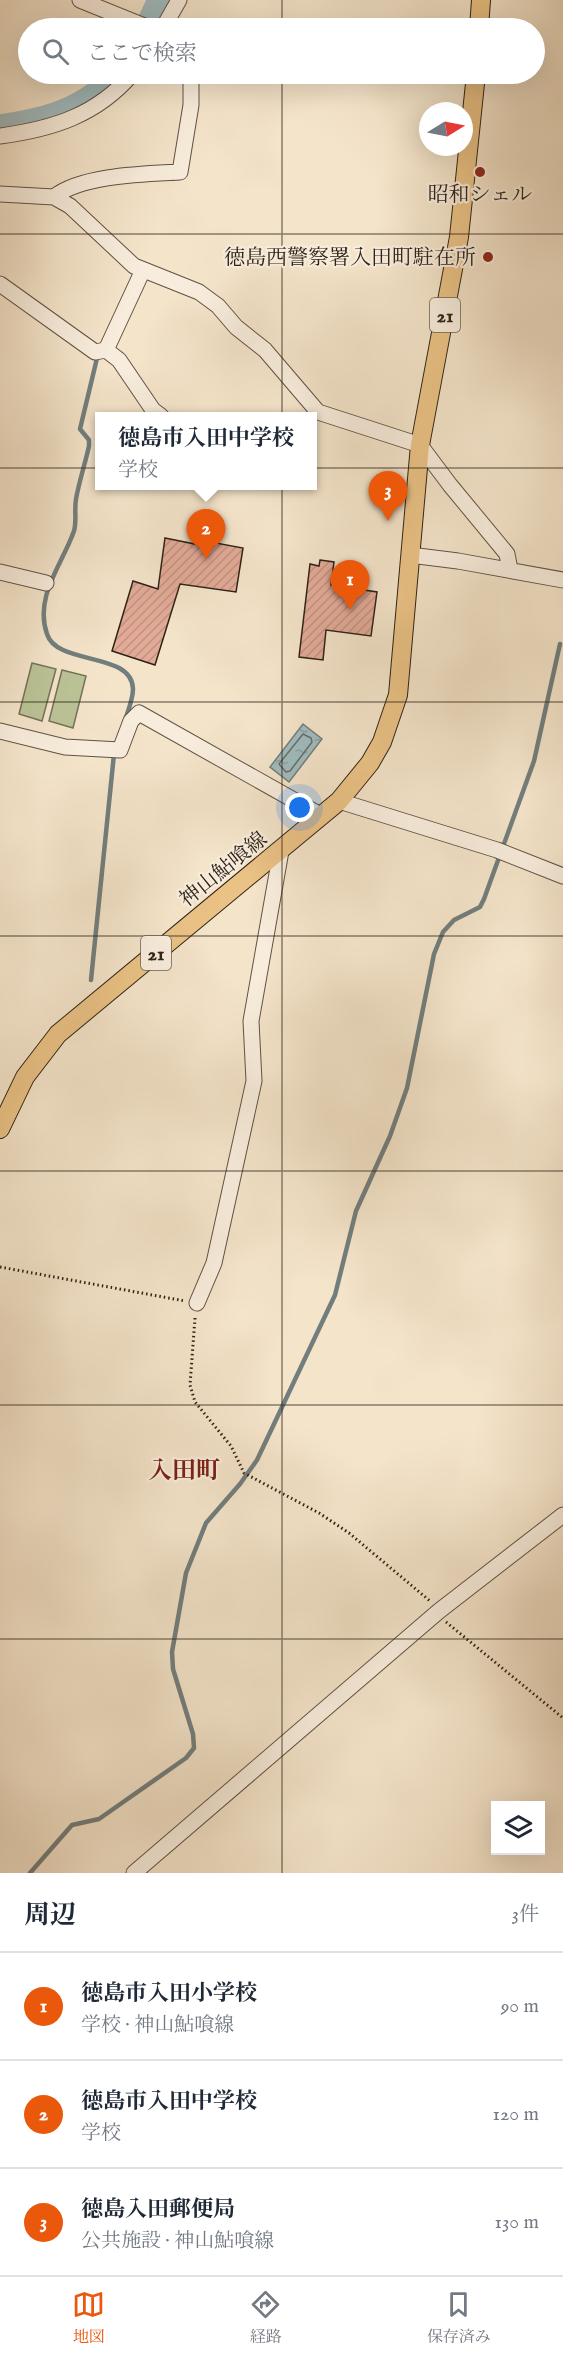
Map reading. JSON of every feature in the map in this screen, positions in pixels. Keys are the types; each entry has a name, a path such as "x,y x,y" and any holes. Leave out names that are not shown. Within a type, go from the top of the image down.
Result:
{"main road":[{"path":"480,18 481,0"},
{"name":"神山鮎喰線","path":"0,1129 25,1077 58,1034 322,816 339,801 370,764 393,711 402,665 420,445 459,237 475,84"}],"street":[{"path":"80,0 125,18"},
{"path":"169,18 179,0"},
{"path":"0,136 32,132 71,120 107,100 122,84"},
{"path":"54,197 62,191 117,176 180,172 191,105 192,84"},
{"path":"0,194 54,197 70,206 134,266 199,292 218,306 236,327 265,350 313,412"},
{"path":"100,351 143,270"},
{"path":"0,284 100,351 119,360 154,412"},
{"path":"317,416 420,445 507,554 510,570"},
{"path":"410,555 563,580"},
{"path":"0,573 46,583"},
{"path":"0,731 65,747 116,750 131,721 140,713 322,816"},
{"path":"339,801 500,851 563,876"},
{"path":"197,1303 214,1263 254,1081 251,1021 281,851"},
{"path":"134,1873 439,1611 563,1515"}],"path":[{"path":"0,1267 197,1303 190,1385 195,1402 231,1446 244,1473 319,1513 349,1533 439,1611 443,1620 563,1718"}],"green space":[{"path":"32,663 56,669 42,721 19,714"},
{"path":"62,670 86,676 73,728 49,721"}],"water":[{"path":"303,724 322,739 289,782 270,767"}],"building":[{"path":"165,538 210,547 211,542 243,548 236,592 180,584 155,665 112,651 133,581 158,589"},
{"path":"320,560 334,562 331,585 377,592 371,636 326,630 323,660 299,657 310,564 319,566"}],"waterway":[{"path":"153,18 161,0"},
{"path":"0,128 33,122 65,112 79,106 109,84"},
{"path":"98,354 80,429 89,440 89,446 76,499 75,527 51,581 44,607 44,620 47,634 54,644 65,651 108,663 121,669 129,677 133,693 125,720"},
{"path":"30,1873 72,1825 99,1819 186,1758 194,1748 193,1734 173,1669 172,1652 186,1573 206,1523 240,1484 257,1460 335,1295 356,1211 390,1136 407,1088 434,954 443,932 454,920 480,907 484,899 534,761 560,644"},
{"path":"91,980 114,754"}],"place":[{"name":"昭和シェル","path":"480,172"},
{"name":"徳島西警察署入田町駐在所","path":"488,257"},
{"name":"徳島入田郵便局","path":"388,521"},
{"name":"徳島市入田中学校","path":"206,559"},
{"name":"徳島市入田小学校","path":"350,610"}],"district":[{"name":"入田町","path":"184,1470"}]}
